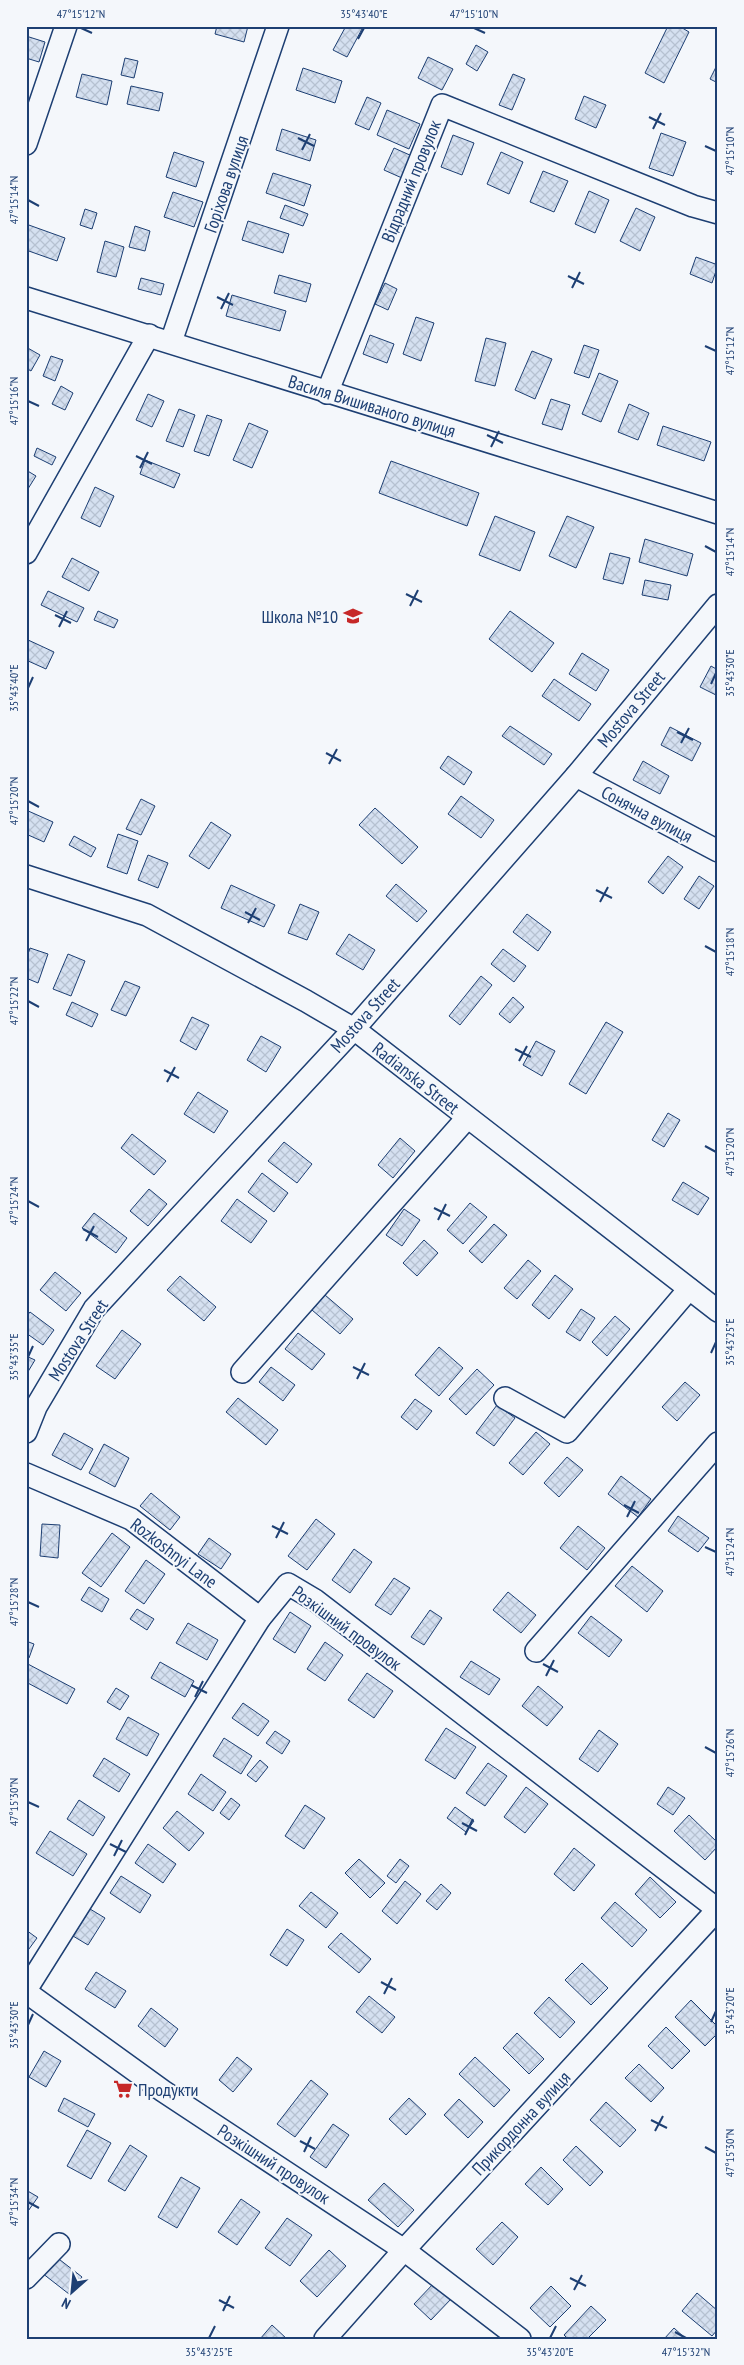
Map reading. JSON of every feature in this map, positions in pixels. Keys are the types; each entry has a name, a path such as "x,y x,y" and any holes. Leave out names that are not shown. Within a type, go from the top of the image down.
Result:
{"street":[{"path":"26,144 66,26"},
{"name":"Горіхова вулиця","path":"171,342 278,26"},
{"name":"Відрадний провулок","path":"326,392 442,105 693,206 718,213"},
{"name":"Василя Вишиваного вулиця","path":"26,298 718,513"},
{"path":"26,553 149,335"},
{"name":"Mostova Street","path":"26,1432 36,1407 94,1309 354,1029 576,776 718,605"},
{"name":"Сонячна вулиця","path":"576,776 718,851"},
{"name":"Radianska Street","path":"26,876 146,915 306,1000 354,1029 718,1312"},
{"path":"242,1372 467,1118"},
{"path":"505,1398 567,1432 689,1289"},
{"path":"536,1651 718,1443"},
{"name":"Rozkoshnyi Lane","path":"26,1474 131,1519 260,1618"},
{"name":"Розкішний провулок","path":"520,2339 404,2250 163,2091 26,1991 260,1618 288,1584 315,1600 715,1917"},
{"name":"Прикордонна вулиця","path":"325,2339 404,2250 715,1917"},
{"path":"26,2278 59,2244"}],"building":[{"path":"217,26 248,26 244,42 215,34"},
{"path":"346,26 357,26 362,29 347,57 333,50"},
{"path":"668,26 679,26 689,32 664,83 645,73"},
{"path":"26,36 45,42 39,62 26,58"},
{"path":"476,45 488,52 477,71 466,64"},
{"path":"428,57 453,69 442,90 418,78"},
{"path":"125,58 138,61 134,78 121,75"},
{"path":"718,63 718,83 710,79"},
{"path":"303,68 342,81 335,103 296,90"},
{"path":"82,74 112,81 107,105 76,97"},
{"path":"513,74 525,79 512,110 499,105"},
{"path":"131,86 163,93 159,111 127,104"},
{"path":"584,96 606,105 596,128 575,119"},
{"path":"367,97 381,103 369,130 355,124"},
{"path":"387,110 420,124 409,149 377,135"},
{"path":"282,129 316,140 310,161 276,150"},
{"path":"661,133 686,142 673,176 649,168"},
{"path":"453,135 474,143 462,175 441,167"},
{"path":"394,148 412,156 402,178 384,170"},
{"path":"174,152 204,162 196,187 166,177"},
{"path":"501,152 523,162 509,194 487,184"},
{"path":"543,171 568,181 554,212 530,202"},
{"path":"273,173 311,185 304,206 266,193"},
{"path":"589,191 609,200 595,233 575,224"},
{"path":"173,192 203,202 194,227 164,217"},
{"path":"285,205 308,214 303,226 280,218"},
{"path":"636,208 655,217 640,251 620,241"},
{"path":"85,209 97,213 92,229 80,225"},
{"path":"248,221 289,234 283,253 242,240"},
{"path":"26,224 65,238 57,261 26,250"},
{"path":"135,226 150,231 145,251 129,247"},
{"path":"105,241 124,247 116,277 97,272"},
{"path":"696,257 718,265 712,283 690,274"},
{"path":"279,275 311,284 306,302 274,293"},
{"path":"141,278 164,284 161,295 138,289"},
{"path":"385,283 397,289 388,310 375,304"},
{"path":"232,295 286,311 280,331 226,316"},
{"path":"416,317 434,323 421,361 403,354"},
{"path":"370,335 394,344 387,363 363,354"},
{"path":"486,338 506,343 495,386 475,381"},
{"path":"584,345 599,350 589,378 574,373"},
{"path":"26,347 40,355 31,371 26,368"},
{"path":"532,351 552,359 535,399 515,390"},
{"path":"51,356 63,360 55,381 43,376"},
{"path":"599,373 618,381 601,422 582,414"},
{"path":"61,386 73,393 65,410 52,404"},
{"path":"148,394 164,401 152,427 136,420"},
{"path":"551,399 570,405 562,430 542,424"},
{"path":"629,404 649,413 638,440 618,432"},
{"path":"179,409 195,415 183,447 166,441"},
{"path":"207,415 222,420 209,456 194,451"},
{"path":"249,423 268,431 252,468 233,460"},
{"path":"663,426 711,442 704,461 657,445"},
{"path":"37,448 56,457 52,465 34,456"},
{"path":"145,460 180,474 174,488 140,474"},
{"path":"391,461 479,493 467,526 379,493"},
{"path":"26,470 36,476 26,492"},
{"path":"95,487 114,496 100,527 81,518"},
{"path":"495,516 535,532 520,571 479,555"},
{"path":"567,516 594,527 576,568 549,556"},
{"path":"645,539 693,554 687,576 639,562"},
{"path":"610,553 630,558 623,584 603,579"},
{"path":"72,558 99,572 89,591 62,577"},
{"path":"645,580 671,585 668,600 642,595"},
{"path":"48,591 84,608 77,622 41,605"},
{"path":"98,611 118,620 114,628 94,620"},
{"path":"510,611 554,643 532,672 489,639"},
{"path":"26,639 54,652 46,669 26,660"},
{"path":"582,653 609,670 596,691 569,674"},
{"path":"711,666 718,670 718,696 700,687"},
{"path":"554,679 591,704 579,721 542,696"},
{"path":"510,726 552,754 544,765 502,736"},
{"path":"670,727 701,743 692,761 661,745"},
{"path":"448,756 472,772 464,785 440,768"},
{"path":"643,761 669,776 660,794 633,780"},
{"path":"461,796 494,820 481,838 448,814"},
{"path":"141,799 155,806 141,835 126,829"},
{"path":"375,808 418,847 402,864 359,825"},
{"path":"26,810 53,822 44,842 26,834"},
{"path":"211,822 231,835 209,869 189,856"},
{"path":"118,834 138,841 127,874 107,867"},
{"path":"74,836 96,848 91,857 69,845"},
{"path":"148,855 168,863 158,888 138,880"},
{"path":"668,856 683,867 663,894 648,882"},
{"path":"699,876 714,886 699,909 684,899"},
{"path":"396,884 427,911 417,922 386,896"},
{"path":"231,885 275,905 264,927 221,908"},
{"path":"300,904 319,912 307,940 288,933"},
{"path":"527,914 551,932 538,951 513,932"},
{"path":"349,934 375,950 363,970 336,954"},
{"path":"30,948 48,954 38,983 26,978 26,960"},
{"path":"503,949 526,966 514,982 491,964"},
{"path":"68,954 85,961 71,996 53,989"},
{"path":"481,976 492,985 460,1025 449,1016"},
{"path":"125,981 140,987 126,1016 111,1010"},
{"path":"513,997 524,1007 510,1023 499,1014"},
{"path":"72,1002 98,1014 92,1027 66,1015"},
{"path":"192,1017 209,1025 196,1050 180,1041"},
{"path":"606,1022 623,1032 586,1094 569,1084"},
{"path":"261,1036 281,1047 266,1072 247,1060"},
{"path":"536,1041 555,1051 542,1076 523,1065"},
{"path":"198,1092 228,1111 214,1133 184,1114"},
{"path":"668,1113 680,1120 664,1147 652,1140"},
{"path":"132,1134 166,1161 154,1175 121,1148"},
{"path":"400,1138 415,1151 393,1178 378,1165"},
{"path":"284,1142 312,1164 297,1183 268,1161"},
{"path":"262,1173 288,1193 274,1212 248,1192"},
{"path":"683,1182 709,1198 698,1215 672,1200"},
{"path":"149,1189 167,1204 148,1226 130,1211"},
{"path":"237,1199 267,1221 251,1243 221,1221"},
{"path":"470,1203 487,1217 463,1244 447,1230"},
{"path":"404,1209 420,1220 402,1246 386,1235"},
{"path":"94,1213 127,1238 116,1253 82,1228"},
{"path":"494,1224 507,1235 482,1263 469,1251"},
{"path":"424,1240 438,1253 417,1276 403,1263"},
{"path":"528,1260 541,1271 517,1299 504,1288"},
{"path":"55,1272 81,1293 66,1311 40,1290"},
{"path":"555,1275 573,1289 549,1319 532,1305"},
{"path":"180,1276 216,1307 204,1321 167,1290"},
{"path":"325,1295 353,1319 340,1334 312,1310"},
{"path":"581,1309 595,1318 580,1341 566,1332"},
{"path":"30,1312 54,1330 43,1345 26,1333 26,1317"},
{"path":"615,1316 630,1329 607,1356 592,1342"},
{"path":"122,1330 141,1344 115,1379 96,1366"},
{"path":"298,1333 325,1354 312,1370 285,1349"},
{"path":"439,1347 463,1368 439,1396 415,1375"},
{"path":"26,1356 35,1360 26,1375"},
{"path":"271,1367 295,1385 283,1401 259,1382"},
{"path":"477,1369 494,1385 466,1415 449,1399"},
{"path":"685,1382 700,1395 677,1421 662,1407"},
{"path":"238,1398 278,1430 266,1445 226,1412"},
{"path":"415,1399 432,1411 417,1430 401,1417"},
{"path":"497,1405 515,1418 494,1446 476,1433"},
{"path":"536,1432 550,1444 523,1475 509,1463"},
{"path":"64,1433 93,1449 81,1470 52,1455"},
{"path":"104,1444 129,1458 115,1487 89,1473"},
{"path":"567,1457 583,1470 559,1497 544,1483"},
{"path":"621,1476 651,1499 638,1517 608,1494"},
{"path":"151,1493 180,1517 170,1530 140,1506"},
{"path":"678,1516 709,1538 698,1552 668,1531"},
{"path":"316,1519 335,1534 307,1570 288,1556"},
{"path":"42,1524 60,1525 58,1558 40,1556"},
{"path":"578,1526 605,1548 587,1570 560,1548"},
{"path":"112,1533 130,1547 101,1587 82,1573"},
{"path":"209,1538 231,1554 221,1569 198,1554"},
{"path":"354,1549 372,1562 350,1593 332,1580"},
{"path":"146,1560 165,1574 144,1604 125,1591"},
{"path":"632,1566 663,1591 647,1612 615,1586"},
{"path":"394,1578 410,1588 391,1615 375,1605"},
{"path":"89,1587 109,1599 102,1612 81,1600"},
{"path":"508,1592 536,1615 521,1633 493,1610"},
{"path":"137,1609 154,1619 147,1630 130,1619"},
{"path":"430,1610 442,1618 424,1645 411,1637"},
{"path":"290,1612 311,1626 295,1653 273,1639"},
{"path":"591,1616 622,1640 609,1657 578,1633"},
{"path":"188,1623 218,1640 207,1660 176,1643"},
{"path":"26,1641 34,1644 29,1658 26,1657"},
{"path":"325,1642 343,1655 325,1681 307,1669"},
{"path":"471,1661 500,1679 489,1695 460,1677"},
{"path":"160,1662 194,1681 185,1697 151,1678"},
{"path":"26,1663 75,1689 67,1704 26,1682"},
{"path":"367,1673 393,1691 374,1718 348,1700"},
{"path":"538,1686 563,1707 547,1726 522,1706"},
{"path":"116,1688 129,1696 120,1710 107,1702"},
{"path":"243,1703 269,1721 258,1736 232,1718"},
{"path":"128,1717 159,1734 147,1756 116,1739"},
{"path":"446,1728 476,1747 455,1779 425,1760"},
{"path":"599,1730 618,1744 598,1772 579,1759"},
{"path":"275,1731 290,1741 282,1754 266,1743"},
{"path":"224,1738 252,1756 241,1774 213,1756"},
{"path":"104,1758 130,1774 119,1792 93,1776"},
{"path":"260,1760 268,1767 256,1782 247,1775"},
{"path":"488,1763 507,1776 485,1806 466,1793"},
{"path":"201,1774 226,1792 213,1811 188,1794"},
{"path":"526,1787 548,1804 525,1833 504,1817"},
{"path":"668,1787 685,1798 673,1815 657,1804"},
{"path":"231,1798 240,1805 229,1820 220,1813"},
{"path":"79,1800 105,1817 93,1836 67,1819"},
{"path":"305,1805 325,1818 304,1849 285,1836"},
{"path":"455,1807 474,1821 466,1832 447,1818"},
{"path":"177,1811 204,1833 189,1851 163,1828"},
{"path":"689,1815 718,1843 718,1846 705,1860 674,1831"},
{"path":"50,1831 87,1854 73,1876 36,1853"},
{"path":"148,1844 176,1864 163,1883 135,1863"},
{"path":"574,1848 595,1865 574,1891 554,1874"},
{"path":"359,1859 385,1883 370,1898 345,1873"},
{"path":"400,1859 409,1866 396,1883 387,1876"},
{"path":"121,1876 151,1895 140,1913 110,1893"},
{"path":"650,1877 676,1902 660,1918 635,1894"},
{"path":"405,1881 421,1894 397,1924 382,1911"},
{"path":"441,1884 451,1893 437,1910 426,1901"},
{"path":"311,1892 338,1913 326,1928 299,1906"},
{"path":"615,1902 647,1930 632,1947 601,1918"},
{"path":"90,1909 105,1918 88,1945 73,1936"},
{"path":"287,1929 304,1940 287,1966 270,1955"},
{"path":"26,1930 37,1938 26,1953"},
{"path":"341,1933 371,1959 359,1973 328,1947"},
{"path":"582,1963 608,1988 591,2005 565,1980"},
{"path":"96,1972 126,1991 115,2008 85,1989"},
{"path":"369,1996 395,2017 382,2033 356,2012"},
{"path":"549,1997 575,2022 560,2038 534,2013"},
{"path":"691,2000 718,2027 718,2033 705,2046 675,2017"},
{"path":"151,2008 178,2029 165,2047 138,2026"},
{"path":"666,2027 690,2051 672,2069 648,2046"},
{"path":"517,2033 544,2059 529,2074 503,2048"},
{"path":"44,2051 61,2061 46,2087 29,2077"},
{"path":"237,2057 252,2069 233,2092 219,2080"},
{"path":"475,2057 510,2090 494,2107 459,2074"},
{"path":"639,2064 664,2088 651,2102 625,2078"},
{"path":"311,2080 328,2094 295,2137 277,2124"},
{"path":"64,2098 95,2114 88,2127 58,2111"},
{"path":"409,2098 426,2114 406,2135 389,2119"},
{"path":"459,2099 483,2122 468,2138 444,2115"},
{"path":"606,2102 636,2130 620,2147 590,2120"},
{"path":"333,2124 349,2135 326,2168 310,2157"},
{"path":"87,2130 111,2143 91,2179 67,2166"},
{"path":"130,2145 147,2156 125,2191 108,2181"},
{"path":"576,2146 603,2172 590,2186 563,2160"},
{"path":"541,2167 563,2189 548,2205 525,2184"},
{"path":"181,2177 200,2188 177,2228 158,2217"},
{"path":"384,2183 414,2210 398,2227 368,2200"},
{"path":"26,2190 38,2197 26,2214"},
{"path":"241,2199 260,2212 237,2245 218,2232"},
{"path":"287,2218 312,2235 290,2266 265,2248"},
{"path":"502,2222 518,2237 493,2265 476,2249"},
{"path":"329,2250 346,2266 317,2297 300,2281"},
{"path":"55,2256 82,2277 69,2294 42,2273"},
{"path":"435,2282 452,2298 431,2320 414,2304"},
{"path":"551,2286 571,2306 550,2327 530,2308"},
{"path":"697,2293 718,2311 718,2329 712,2336 682,2311"},
{"path":"591,2306 606,2320 587,2339 568,2339 564,2335"},
{"path":"272,2325 287,2339 260,2339"},
{"path":"674,2328 686,2339 664,2339"}],"place":[{"name":"Школа №10","path":"353,616"},
{"name":"Продукти","path":"123,2089"}]}
